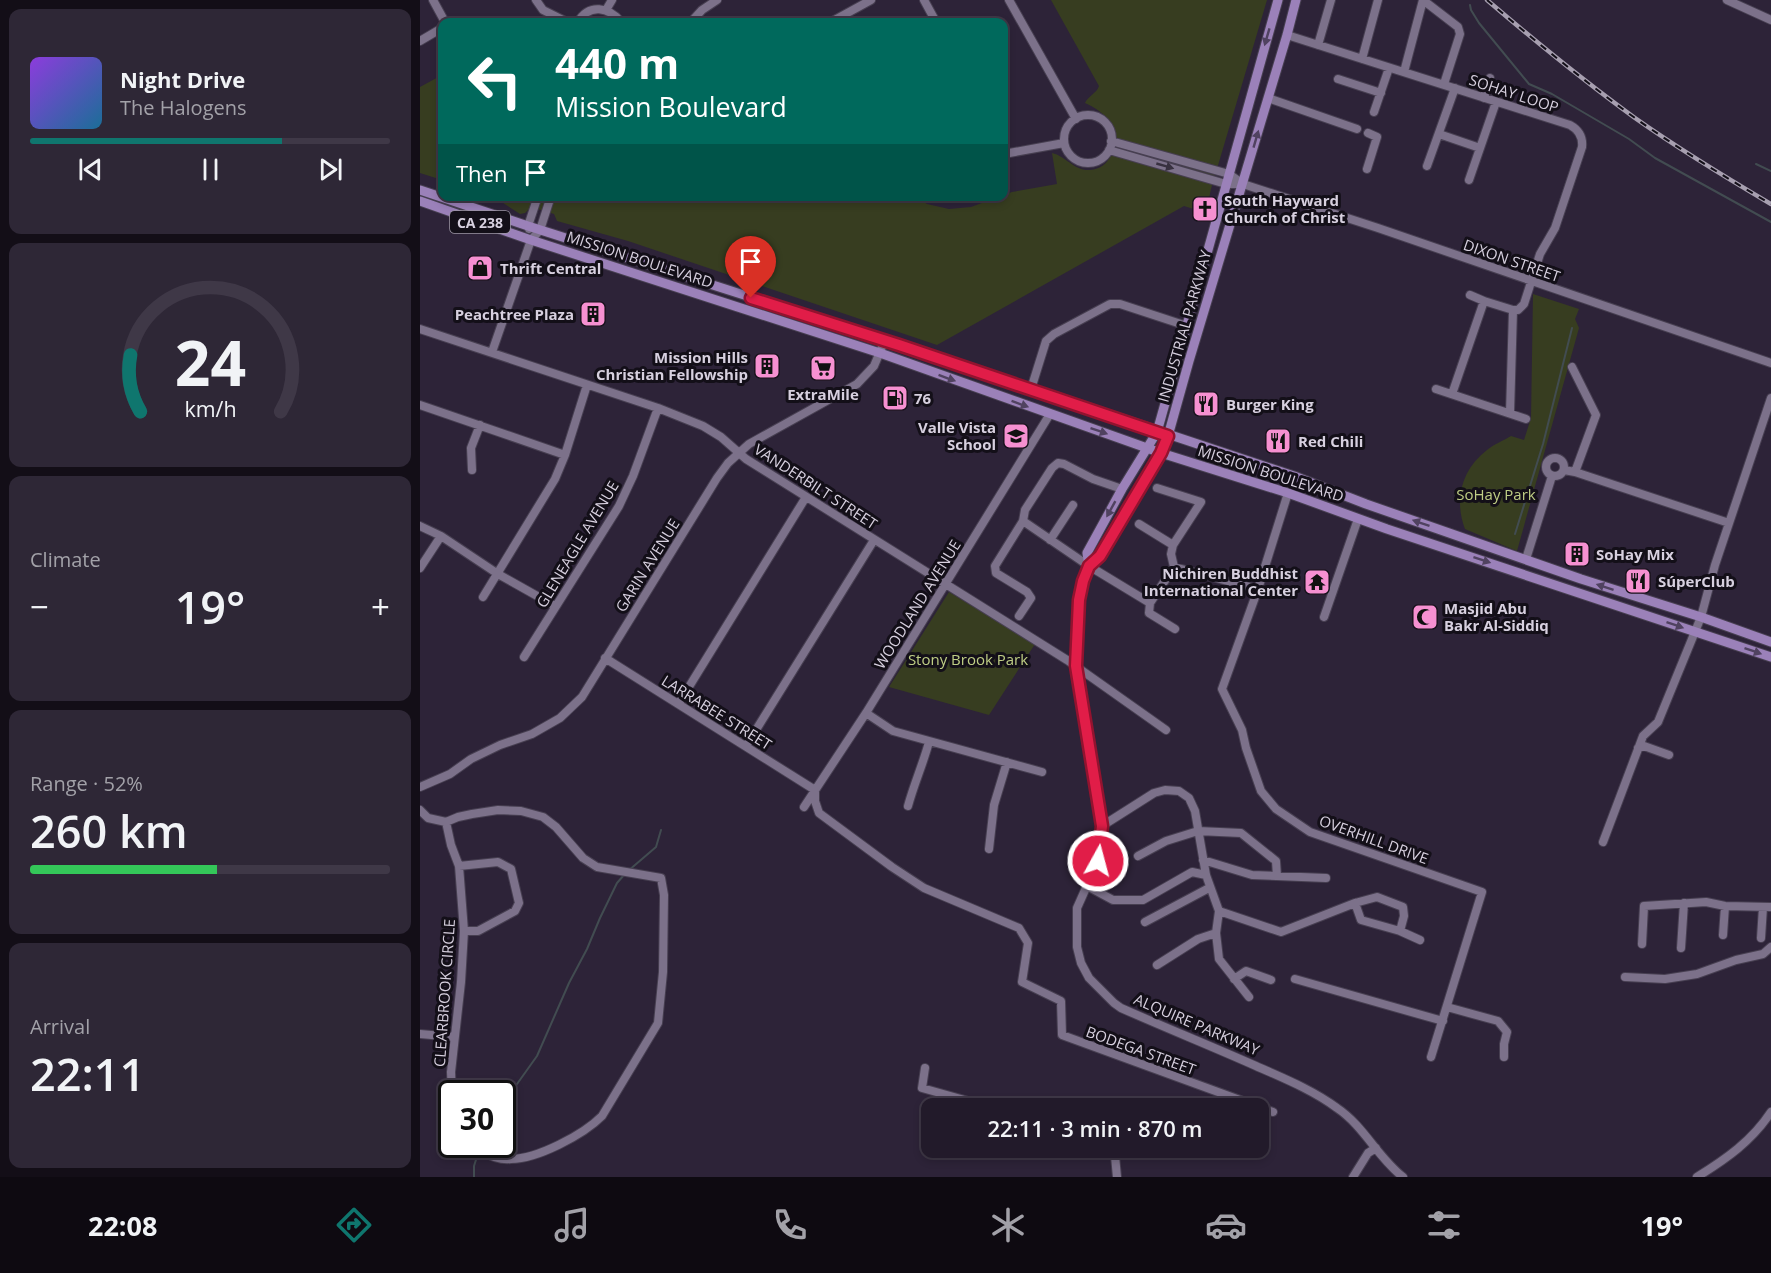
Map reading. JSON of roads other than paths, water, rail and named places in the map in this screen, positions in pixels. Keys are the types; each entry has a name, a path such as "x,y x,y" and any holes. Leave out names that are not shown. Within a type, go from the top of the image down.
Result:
{"main road":[{"name":"INDUSTRIAL PARKWAY","path":"1148,449 1157,432 1278,0"},
{"name":"INDUSTRIAL PARKWAY","path":"1161,453 1168,436 1296,0"},
{"name":"MISSION BOULEVARD","path":"420,190 438,196"},
{"name":"MISSION BOULEVARD","path":"420,201 531,240 879,353 1148,449 1287,493 1358,519 1771,657"},
{"name":"MISSION BOULEVARD","path":"453,201 885,340 1168,436 1294,476 1366,504 1581,579 1771,642"},
{"name":"ALQUIRE PARKWAY","path":"1089,566 1087,554 1122,489 1148,449"},
{"name":"ALQUIRE PARKWAY","path":"1089,566 1100,556 1161,453"}],"street":[{"path":"433,0 443,18"},
{"path":"536,0 543,10 559,18"},
{"path":"606,10 612,0"},
{"path":"695,18 717,0"},
{"path":"846,18 871,0"},
{"path":"924,0 934,18"},
{"path":"1008,0 1076,119"},
{"path":"1318,45 1331,0"},
{"path":"1362,59 1378,0"},
{"path":"1404,72 1423,0 1460,31 1444,84"},
{"path":"1727,0 1771,20"},
{"path":"582,18 588,12 597,9 606,10 618,18"},
{"path":"420,41 438,30"},
{"name":"SOHAY LOOP","path":"1287,35 1572,126 1580,133 1582,147 1554,228 1540,254 1531,281"},
{"path":"1374,112 1389,68"},
{"path":"1484,98 1491,78"},
{"path":"1338,79 1381,93"},
{"path":"1427,166 1455,88"},
{"path":"1268,98 1357,129"},
{"path":"1469,180 1496,102"},
{"path":"1086,116 1100,119 1109,129 1111,141 1109,150 1099,160 1085,163 1071,156 1064,143 1066,129 1076,119 1086,116"},
{"path":"1367,169 1377,137 1368,133"},
{"path":"1439,134 1480,148"},
{"path":"1111,141 1228,179"},
{"path":"1008,150 1064,143"},
{"path":"1109,150 1228,179"},
{"name":"DIXON STREET","path":"1228,179 1771,363"},
{"path":"531,240 528,226 536,201"},
{"path":"492,352 531,240 540,230 549,201"},
{"path":"1470,295 1518,310 1524,304 1531,281"},
{"path":"1452,394 1484,301"},
{"path":"1031,389 1046,341 1054,334 1110,304 1120,304 1187,326"},
{"path":"1510,413 1513,310"},
{"name":"VANDERBILT STREET","path":"420,329 658,408 703,426 721,437 746,459 1076,666 1166,730"},
{"name":"GARIN AVENUE","path":"420,787 450,774 471,759 500,745 532,734 560,718 582,697 728,463 748,444 857,384 874,366 885,340"},
{"path":"1572,367 1596,415 1575,472"},
{"path":"483,597 555,479 587,385"},
{"path":"1436,389 1526,419"},
{"path":"1603,842 1643,736 1658,722 1701,617 1715,565 1771,398"},
{"path":"420,405 565,455"},
{"name":"GLENEAGLE AVENUE","path":"524,657 619,506 633,476 658,408"},
{"name":"WOODLAND AVENUE","path":"804,807 866,713 1050,414"},
{"path":"472,470 471,448 480,425"},
{"path":"1558,458 1565,466 1564,470 1559,476 1552,476 1548,473 1547,463 1551,459 1558,458"},
{"path":"1019,616 1031,598 1027,592 996,573 995,566 1023,521 1025,510 1052,468 1058,463 1064,464 1093,479 1122,489"},
{"path":"1564,470 1729,523"},
{"path":"1526,559 1552,476"},
{"path":"1157,488 1201,502 1173,545 1171,554 1174,567 1150,603 1149,613 1175,629"},
{"name":"OVERHILL DRIVE","path":"1287,493 1258,589 1222,689 1242,730 1245,748 1261,791 1276,809 1310,832 1482,892 1431,1056"},
{"path":"678,703 806,497"},
{"path":"1050,540 1074,505"},
{"path":"1324,618 1358,519"},
{"path":"1023,521 1089,566 1150,603"},
{"path":"1140,524 1173,545"},
{"path":"420,526 441,536 498,574 555,606"},
{"path":"420,567 441,536"},
{"path":"746,746 874,540"},
{"name":"ALQUIRE PARKWAY","path":"1089,566 1079,600 1076,666 1102,826 1098,861 1077,908 1077,947 1089,978 1114,1003 1139,1016 1275,1074 1339,1108 1403,1177"},
{"path":"1174,567 1258,589"},
{"name":"LARRABEE STREET","path":"605,658 815,790"},
{"path":"866,713 893,731 1042,772"},
{"path":"908,806 929,742"},
{"path":"1638,748 1644,746 1669,756"},
{"path":"989,849 994,805 1007,762"},
{"name":"BODEGA STREET","path":"815,790 814,801 819,813 892,867 924,888 1019,928 1028,943 1022,982 1061,1001 1062,1035 1273,1112"},
{"path":"1102,826 1154,794 1165,790 1179,792 1189,798 1195,811 1209,888 1219,911 1216,933 1219,959 1249,997"},
{"path":"420,810 428,818 446,822 458,817 498,810 521,810 543,817 556,827 583,858 597,867 661,878 664,895 663,972 658,1023 602,1116 592,1125 532,1156 509,1160 500,1158"},
{"name":"CLEARBROOK CIRCLE","path":"446,822 459,866 464,931 461,982 454,1036 453,1080"},
{"path":"1138,856 1166,841 1198,831 1241,834 1276,861 1277,876"},
{"path":"1203,860 1252,874 1326,878"},
{"path":"459,866 498,862 511,869 519,903 515,911 478,932 464,931"},
{"path":"1087,886 1113,900 1143,900 1192,872 1206,875"},
{"path":"1145,921 1209,888"},
{"path":"1219,911 1281,932 1355,903 1377,897 1403,907 1404,916 1400,931"},
{"path":"1642,944 1644,906 1684,903 1706,902 1725,906 1767,907 1761,938"},
{"path":"1355,903 1361,920 1400,931 1420,940"},
{"path":"1682,948 1684,903"},
{"path":"1723,935 1725,906"},
{"path":"1157,965 1198,939 1216,933"},
{"path":"1625,977 1665,979 1697,974 1736,960 1763,954 1771,947"},
{"path":"1234,979 1246,971 1271,980"},
{"path":"1295,978 1443,1021"},
{"path":"1447,1007 1498,1021 1507,1032 1504,1057"},
{"path":"420,1034 454,1036"},
{"path":"925,1068 922,1088 958,1098"},
{"path":"1697,1177 1732,1155 1752,1136 1771,1112"},
{"path":"1353,1177 1368,1153 1376,1148"},
{"path":"1115,1158 1117,1177"}],"waterway":[{"path":"1470,5 1479,23 1529,84 1552,94 1629,139 1655,158 1771,222"},
{"path":"1756,164 1771,171"},
{"path":"1515,534 1543,444 1572,328"},
{"path":"628,871 656,847 661,830"},
{"path":"516,1085 537,1056 600,918 617,883 624,875"},
{"path":"474,1177 477,1158"}],"railway":[{"path":"1487,0 1635,118 1668,141 1771,204"}],"place":[{"name":"South Hayward Church of Christ","path":"1205,209"},
{"name":"Thrift Central","path":"480,268"},
{"name":"Peachtree Plaza","path":"593,314"},
{"name":"Mission Hills Christian Fellowship","path":"767,366"},
{"name":"ExtraMile","path":"823,368"},
{"name":"76","path":"895,398"},
{"name":"Burger King","path":"1206,404"},
{"name":"Valle Vista School","path":"1016,436"},
{"name":"Red Chili","path":"1278,441"},
{"name":"SoHay Mix","path":"1577,554"},
{"name":"SúperClub","path":"1638,581"},
{"name":"Nichiren Buddhist International Center","path":"1317,582"},
{"name":"Masjid Abu Bakr Al-Siddiq","path":"1425,617"}],"park label":[{"name":"SoHay Park","path":"1496,494"},
{"name":"Stony Brook Park","path":"968,659"}]}
